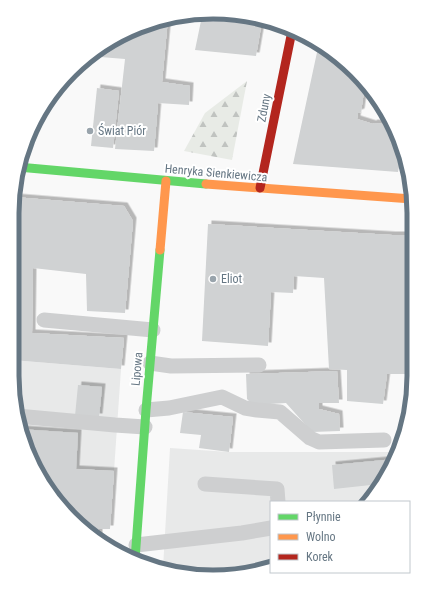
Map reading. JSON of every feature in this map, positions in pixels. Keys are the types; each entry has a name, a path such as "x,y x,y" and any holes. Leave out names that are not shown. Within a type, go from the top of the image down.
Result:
{"street":[{"name":"Zduny","path":"260,188 291,36"},
{"name":"Henryka Sienkiewicza","path":"25,168 166,181 407,200"},
{"name":"Lipowa","path":"136,552 146,410 166,181"}],"lane":[{"path":"44,320 153,330"},
{"path":"150,363 171,366 259,365"},
{"path":"146,410 169,408 222,397 245,408 280,412 310,438 319,442 384,440"},
{"path":"24,417 145,427"},
{"path":"205,484 277,489 278,501"},
{"path":"136,552 270,528"}],"shaded area":[{"path":"19,361 121,369 114,471 41,466 29,438 23,414 19,389"},
{"path":"170,448 229,452 391,452 381,473 361,501 270,501 270,561 226,570 200,570 163,563"}],"green space":[{"path":"247,81 232,160 184,151 205,113"}],"building":[{"path":"201,19 226,19 261,26 256,56 195,50"},
{"path":"167,25 162,82 190,86 189,105 158,103 154,151 115,149 125,59 98,57 127,39 151,29"},
{"path":"318,50 340,67 340,70 345,71 364,91 361,112 358,113 357,119 373,124 386,124 397,151 400,162 398,172 293,164"},
{"path":"97,88 119,91 113,148 91,146"},
{"path":"19,197 124,206 133,221 125,313 87,311 86,274 33,268 32,333 124,338 121,369 19,361"},
{"path":"208,224 407,235 407,374 387,374 383,404 347,401 347,370 329,369 324,278 294,276 293,293 271,292 268,346 202,341"},
{"path":"337,371 339,403 319,403 319,409 339,414 340,431 312,432 286,403 253,405 247,399 246,374"},
{"path":"78,385 102,387 99,417 75,416"},
{"path":"183,412 233,417 229,452 199,448 201,435 180,433"},
{"path":"27,430 78,433 76,469 114,471 110,529 99,529 99,533 85,522 59,494 39,462"},
{"path":"388,460 374,485 334,489 332,465"}],"traffic: fast":[{"path":"25,168 206,184"},
{"path":"135,554 160,250"}],"traffic: slow":[{"path":"160,250 166,181"},
{"path":"206,184 407,199"}],"traffic: jam":[{"path":"260,188 291,36"}],"place":[{"name":"Świat Piór","path":"90,131"},
{"name":"Eliot","path":"213,279"}]}
